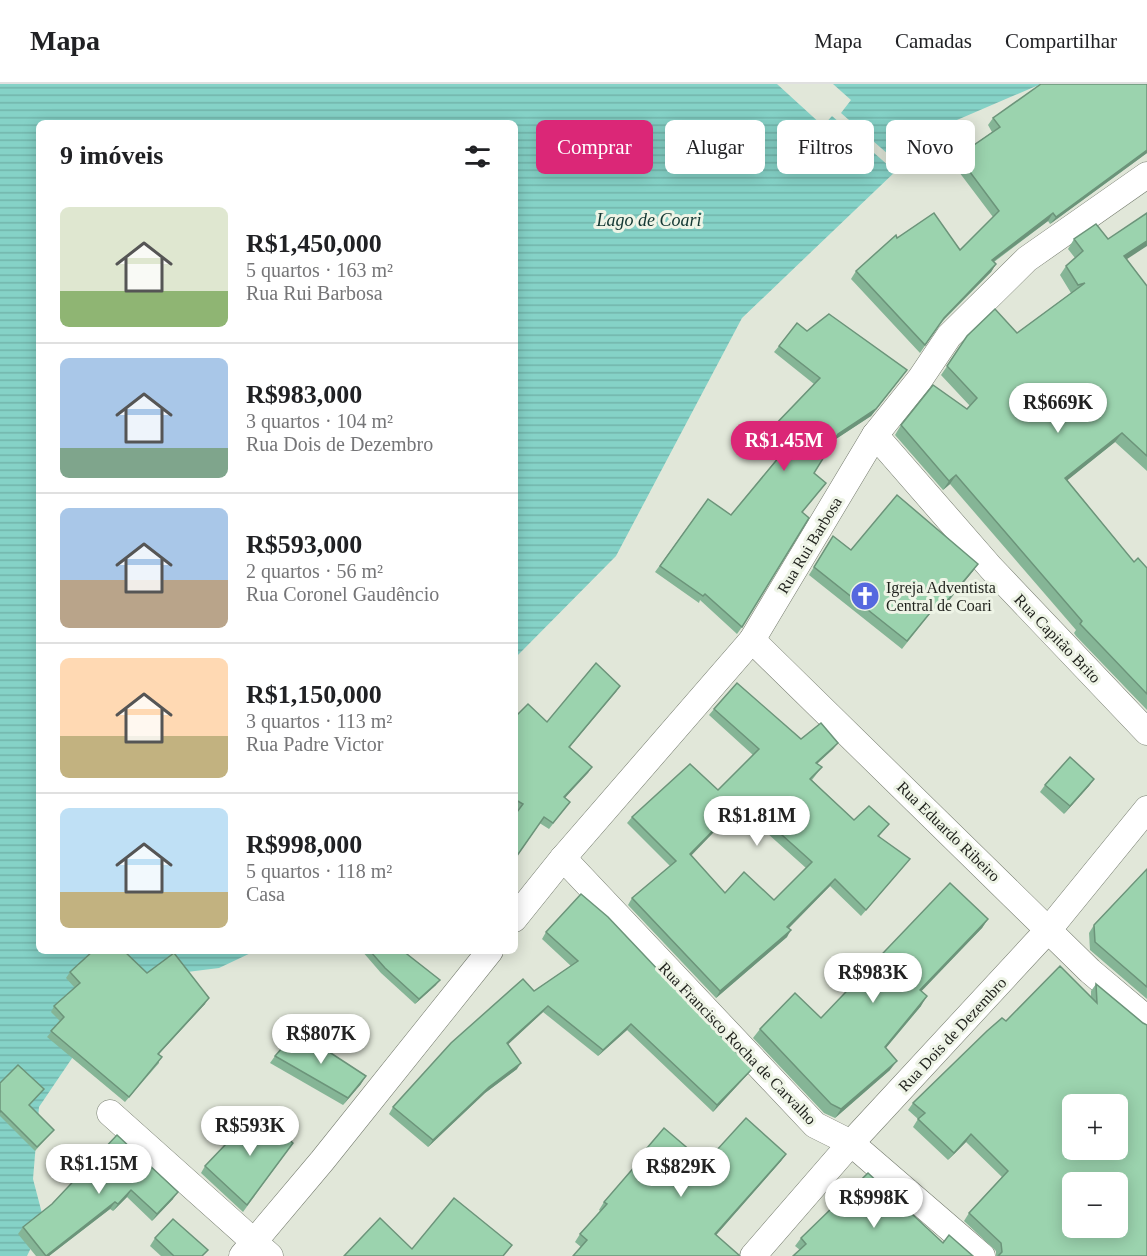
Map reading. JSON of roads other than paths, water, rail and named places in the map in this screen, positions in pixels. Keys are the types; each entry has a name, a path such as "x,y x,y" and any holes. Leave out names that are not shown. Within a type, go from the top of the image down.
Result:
{"street":[{"name":"Rua Rui Barbosa","path":"518,915 563,858 752,640 875,435 920,379 949,336 973,309 1027,259 1147,175"},
{"name":"Rua Capitão Brito","path":"875,435 991,568 1147,732"},
{"name":"Rua Eduardo Ribeiro","path":"752,640 1050,928 1090,971 1147,1019"},
{"name":"Rua Dois de Dezembro","path":"753,1256 851,1143 1050,928 1147,809"},
{"name":"Rua Francisco Rocha de Carvalho","path":"563,858 815,1125 851,1143 982,1256"},
{"path":"110,1113 256,1251 322,1161 488,954"}],"water":[{"name":"Lago de Coari","path":"0,84 1041,84 957,120 886,120 886,174 893,174 742,318 616,556 518,655 518,120 36,120 36,954 249,954 219,968 155,976 106,1008 39,1107 33,1179 44,1221 27,1256 0,1256"}],"place":[{"name":"Igreja Adventista Central de Coari","path":"865,596"}]}
